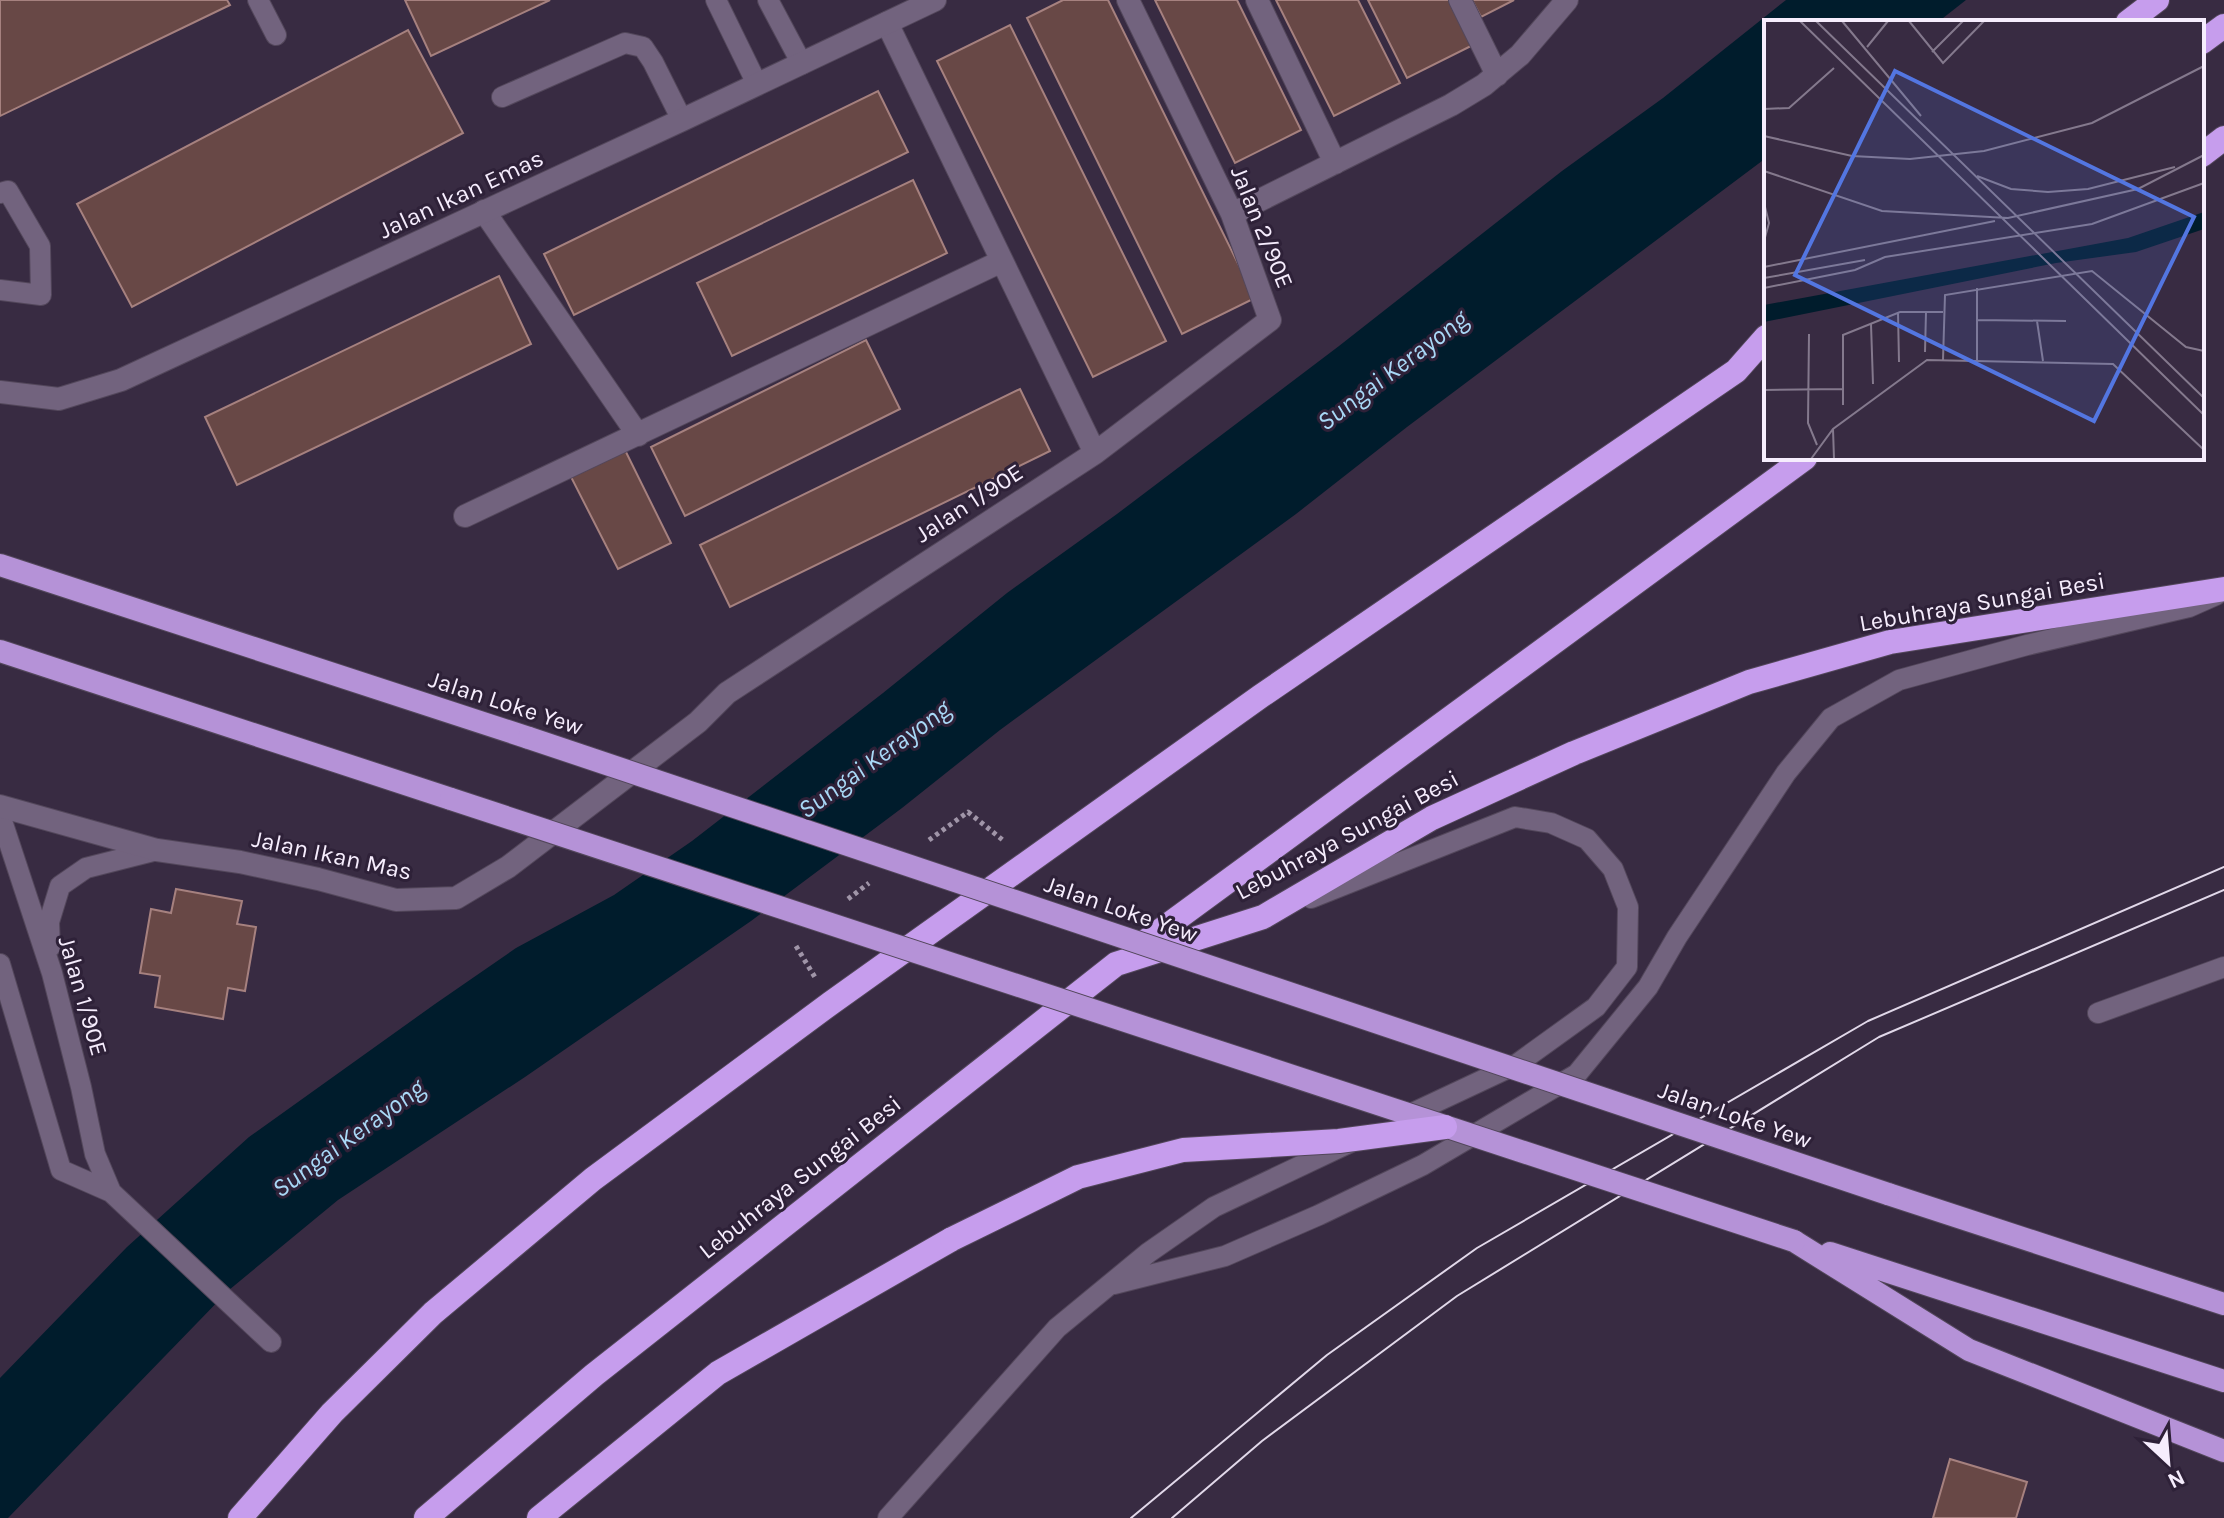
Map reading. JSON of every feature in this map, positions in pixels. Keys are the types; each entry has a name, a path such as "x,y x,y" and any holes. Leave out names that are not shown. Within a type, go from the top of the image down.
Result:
{"highway":[{"path":"2131,20 2157,0"},
{"path":"2204,41 2224,26"},
{"path":"2204,153 2224,138"},
{"path":"1736,371 1764,339"},
{"path":"240,1518 332,1413 433,1313 593,1179 831,1003 1261,696 1764,351"},
{"path":"1116,964 1802,460"},
{"name":"Jalan Loke Yew","path":"0,565 529,738 2224,1304"},
{"name":"Lebuhraya Sungai Besi","path":"426,1518 594,1375 1116,964 1263,917 1432,818 1574,753 1749,682 1890,642 2224,590"},
{"path":"0,651 2224,1381"},
{"path":"539,1518 718,1373 952,1239 1078,1177 1183,1150 1339,1141 1445,1127"},
{"path":"1794,1241 1969,1350 2224,1451"}],"street":[{"name":"Jalan Ikan Emas","path":"0,392 59,399 121,380 935,0"},
{"name":"Jalan 2/90E","path":"1095,453 1270,320 1232,214 1128,0"},
{"path":"1257,0 1335,163"},
{"path":"1460,0 1497,75"},
{"path":"1232,214 1451,105 1484,85 1520,55 1567,0"},
{"path":"887,23 1095,453"},
{"path":"484,211 638,435"},
{"path":"465,516 1002,261"},
{"name":"Jalan 1/90E","path":"698,722 727,693 1095,453"},
{"name":"Jalan Ikan Mas","path":"0,806 157,850 240,862 396,900 456,898 508,867 698,722"}],"lane":[{"path":"258,0 276,35"},
{"path":"716,0 757,84"},
{"path":"768,0 802,64"},
{"path":"502,97 625,43 643,47 682,120"},
{"path":"0,193 8,191 40,246 41,295 0,290"},
{"path":"1110,1285 1225,1256 1319,1215 1423,1165 1577,1074 1648,987 1677,937 1786,773 1831,718 1899,680 2027,645 2189,607 2224,590"},
{"name":"Jalan 1/90E","path":"0,815 52,973 95,1154 111,1192"},
{"path":"888,1518 1057,1328 1148,1253 1214,1207 1517,1064 1596,1007 1627,967 1628,907 1613,869 1587,839 1551,823 1515,817 1263,917"},
{"path":"52,973 49,922 60,886 86,868 157,850"},
{"path":"2098,1013 2224,967"},
{"path":"1,969 61,1170 111,1192 271,1342"},
{"path":"61,1170 95,1154"}],"water":[{"name":"Sungai Kerayong","path":"1786,0 1966,0 1941,20 1764,20 1764,159 1296,514 1000,730 751,921 525,1077 338,1200 229,1290 8,1518 0,1518 0,1378 127,1247 249,1137 516,948 614,895 692,841 1007,593 1117,514 1339,346 1562,171 1663,98"}],"building":[{"path":"0,0 227,0 230,5 0,116"},
{"path":"405,0 550,0 431,56"},
{"path":"1063,0 1108,0 1255,298 1182,334 1027,18"},
{"path":"1155,0 1237,0 1301,130 1235,163"},
{"path":"1276,0 1358,0 1400,83 1334,116"},
{"path":"1368,0 1450,0 1473,45 1407,78"},
{"path":"1472,0 1514,0 1481,17"},
{"path":"1010,25 1166,341 1093,377 937,61"},
{"path":"408,30 463,133 132,307 77,204"},
{"path":"878,91 908,152 574,315 544,254"},
{"path":"913,180 947,253 732,356 697,283"},
{"path":"499,276 531,344 237,485 205,417"},
{"path":"866,340 900,409 685,516 651,447"},
{"path":"1020,389 1050,451 730,607 700,545"},
{"path":"623,446 671,543 618,569 569,473"},
{"path":"176,889 242,901 237,924 256,927 245,991 228,988 223,1019 155,1007 160,976 140,973 151,909 171,913"},
{"path":"1950,1459 2027,1482 2016,1518 1933,1518"}],"tram line":[{"path":"1131,1518 1327,1355 1477,1248 1868,1021 2224,867"},
{"path":"1172,1518 1262,1441 1457,1296 1879,1037 2224,890"}]}
